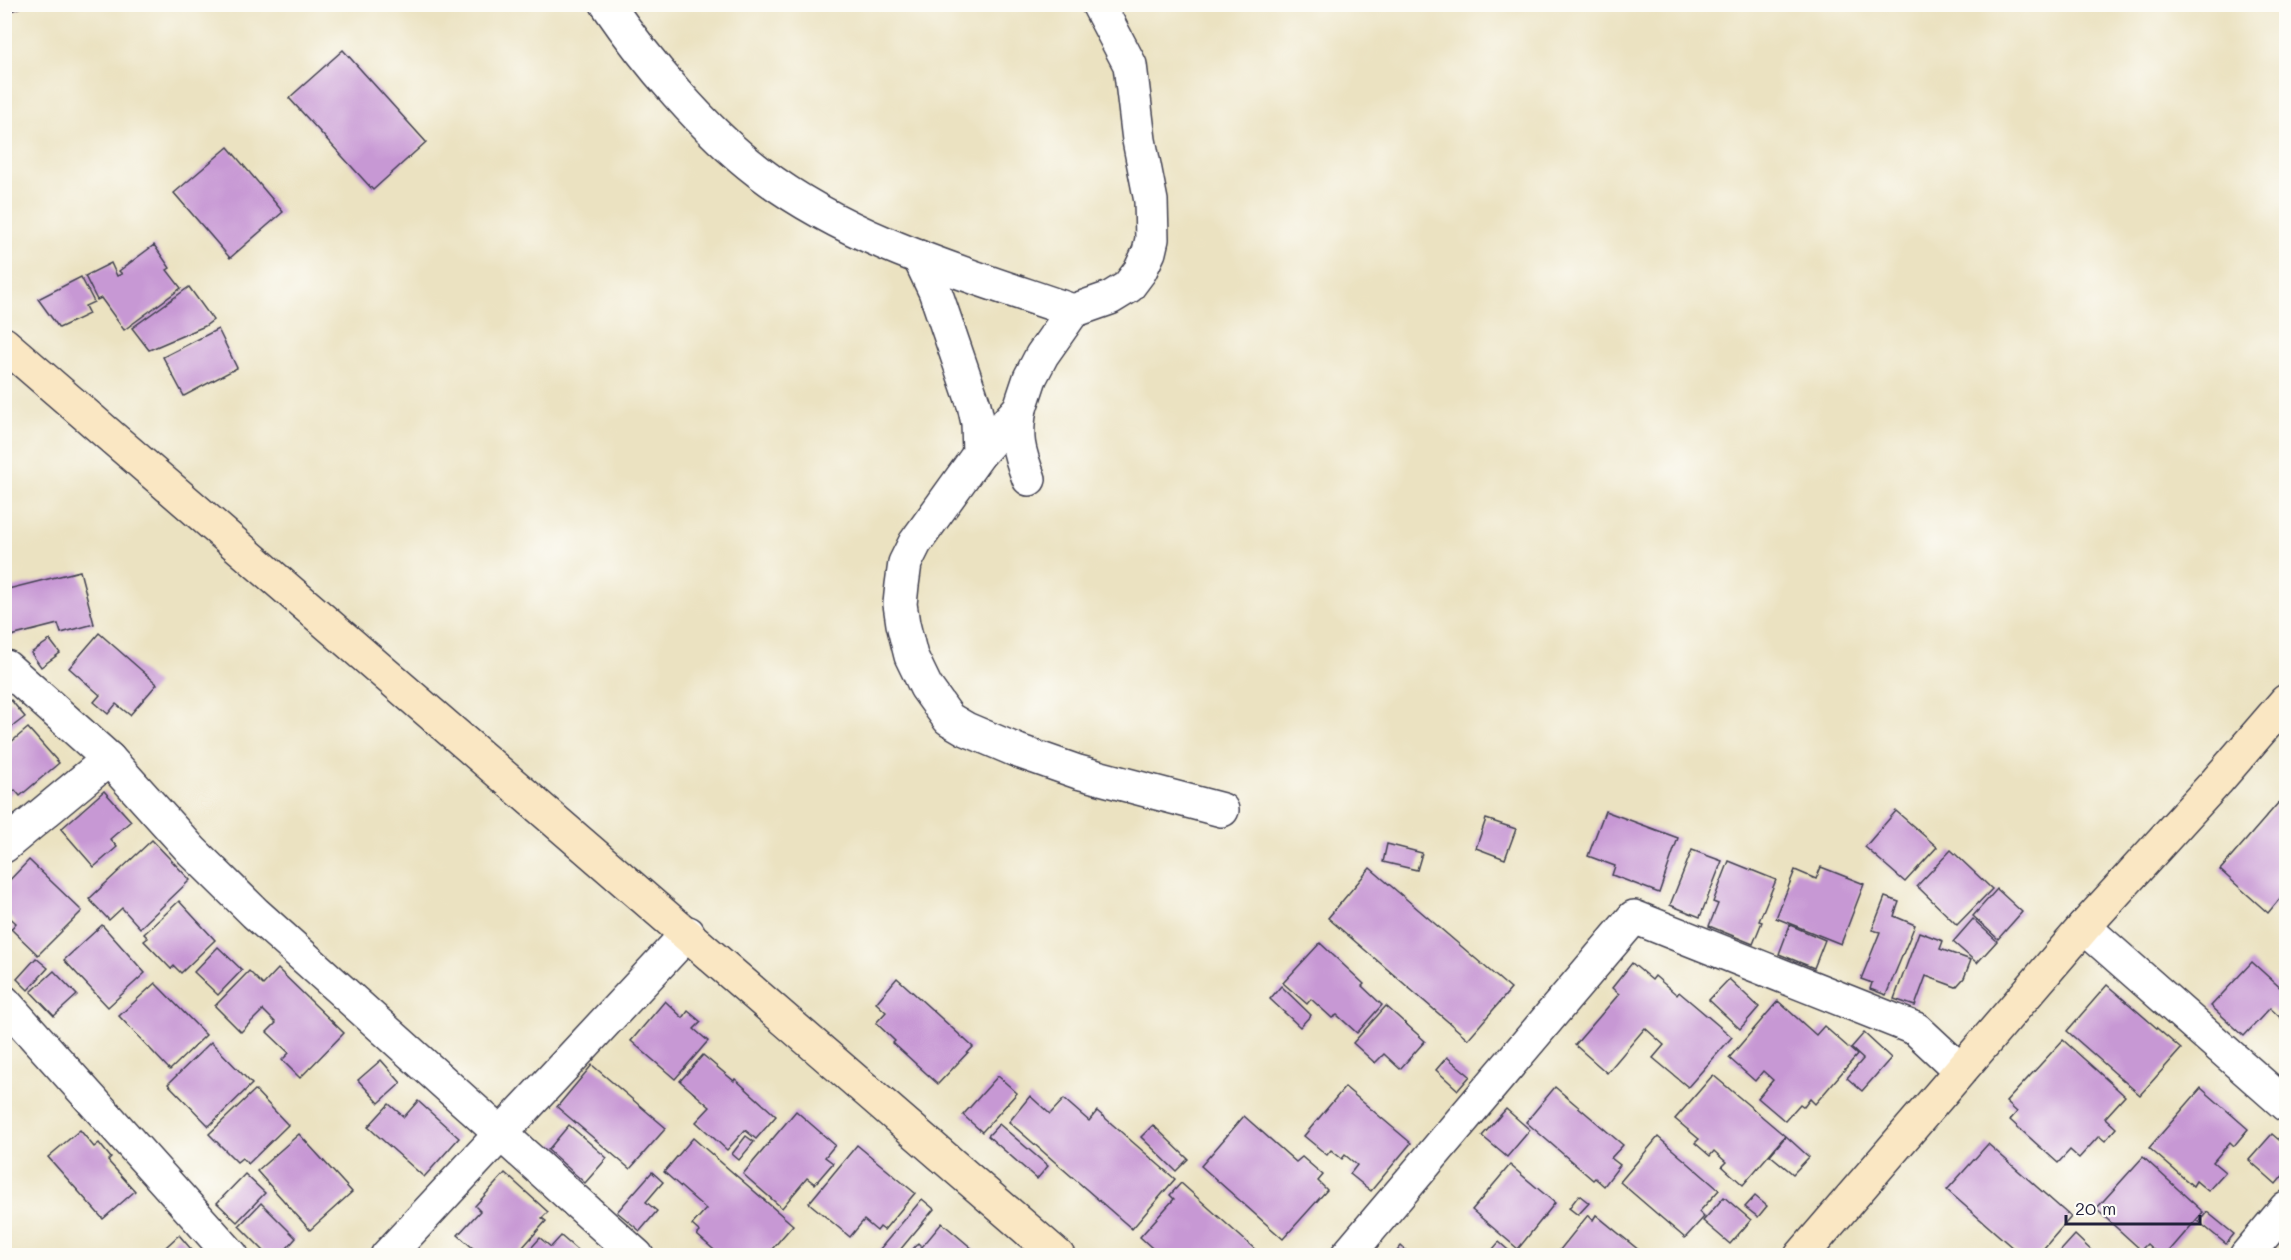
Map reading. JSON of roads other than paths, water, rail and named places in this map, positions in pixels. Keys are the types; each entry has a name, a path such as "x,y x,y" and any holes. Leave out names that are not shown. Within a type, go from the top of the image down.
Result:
{"street":[{"path":"607,4 620,23 699,117 759,172 795,196 843,223 919,257 1073,311"},
{"path":"1029,479 1018,453 1017,430 1020,408 1030,378 1042,354 1073,311 1110,298 1128,287 1140,271 1149,252 1152,238 1151,201 1139,140 1130,65 1098,4"},
{"path":"919,257 935,291 974,405 978,423 979,454"},
{"path":"4,344 688,933 1058,1256"},
{"path":"1020,408 979,454 915,543 905,563 900,604 903,624 911,656 926,687 949,719 991,741 1078,771 1222,810"},
{"path":"6,668 109,759 192,851 255,914 637,1256"},
{"path":"1801,1256 2084,927 2217,781 2286,700"},
{"path":"4,846 109,759"},
{"path":"1347,1256 1634,917 1916,1029 1960,1070"},
{"path":"2084,927 2286,1105"},
{"path":"387,1256 688,933"},
{"path":"4,1002 232,1256"},
{"path":"2246,1256 2286,1208"}]}
